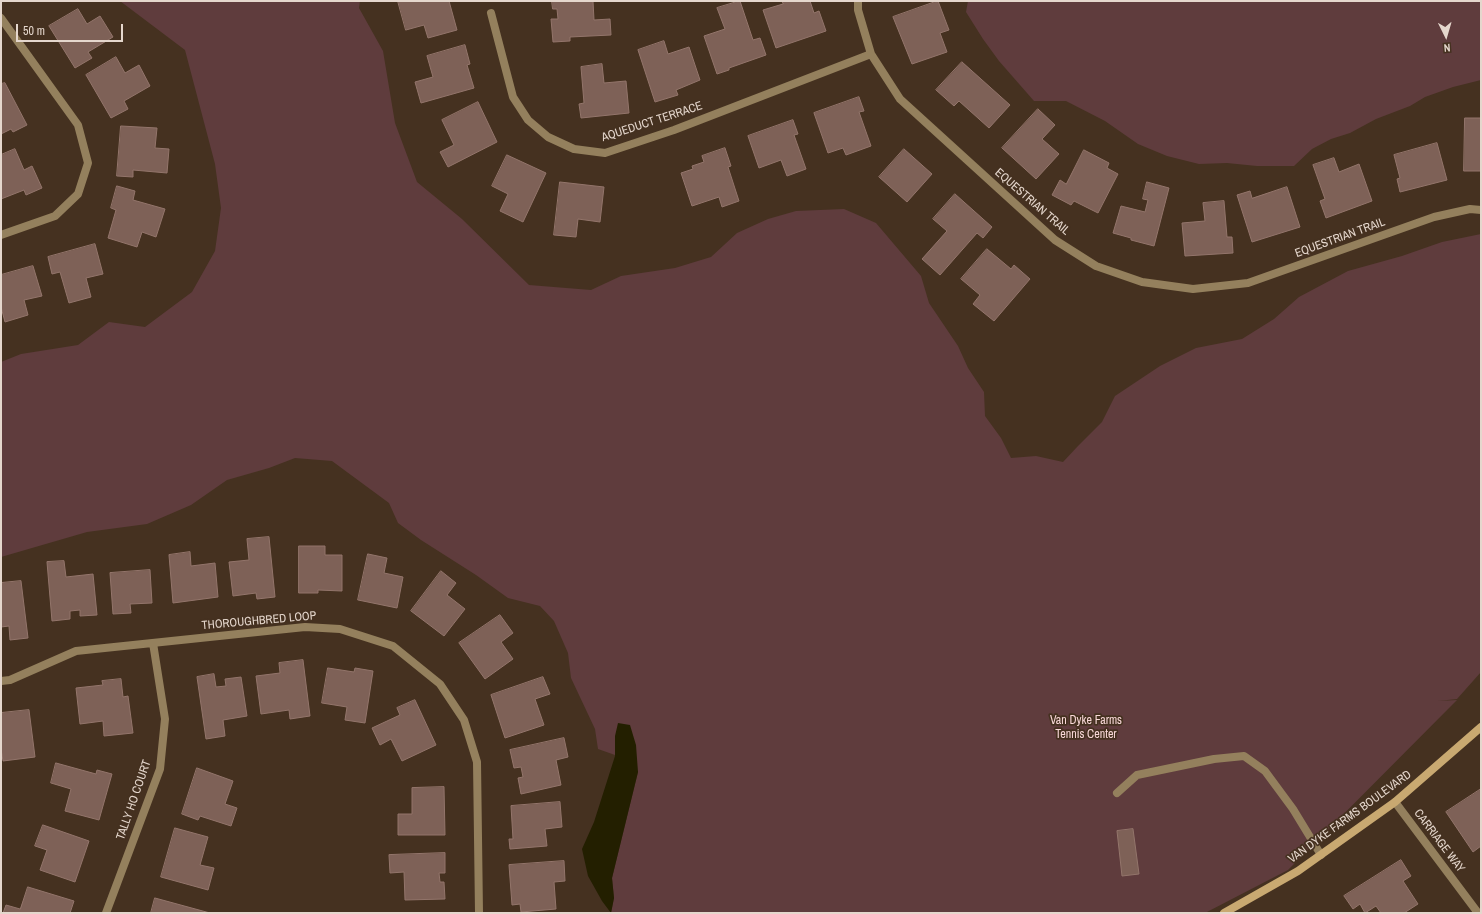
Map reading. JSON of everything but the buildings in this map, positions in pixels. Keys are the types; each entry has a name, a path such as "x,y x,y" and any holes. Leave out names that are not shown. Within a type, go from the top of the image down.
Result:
{"street":[{"name":"EQUESTRIAN TRAIL","path":"858,1 858,10 871,54 900,99 1055,240 1096,266 1142,282 1193,289 1248,283 1434,217 1470,209 1481,210"},
{"name":"AQUEDUCT TERRACE","path":"491,13 513,97 528,120 548,137 574,149 598,152 605,152 674,130 871,54"},
{"path":"1,18 78,125 88,163 78,194 55,216 1,235"},
{"name":"THOROUGHBRED LOOP","path":"1,681 10,680 76,651 306,627 340,629 392,646 440,684 464,720 477,762 479,913"},
{"name":"TALLY HO COURT","path":"106,913 160,769 165,719 153,643"},
{"name":"VAN DYKE FARMS BOULEVARD","path":"1224,913 1298,870 1395,802 1481,727"},
{"path":"1117,793 1137,775 1214,759 1244,756 1265,771 1293,809 1320,854"},
{"name":"CARRIAGE WAY","path":"1395,802 1478,913"}],"green space":[{"name":"Van Dyke Farms Tennis Center","path":"120,1 360,1 359,8 383,51 395,123 417,182 462,219 529,285 591,290 621,276 675,268 711,257 737,233 768,219 796,211 844,209 876,223 921,276 929,303 958,346 968,368 984,392 985,416 1001,438 1011,458 1036,456 1063,462 1102,422 1115,396 1160,366 1196,348 1242,339 1274,319 1299,297 1348,271 1402,256 1442,242 1481,234 1481,672 1457,699 1438,701 1457,700 1288,870 1205,913 611,913 614,898 612,878 638,772 615,736 615,755 598,749 595,729 571,678 568,653 554,621 540,606 508,598 476,575 421,540 398,523 389,503 332,461 295,458 269,468 227,480 191,505 147,524 87,532 1,557 1,362 21,354 78,345 109,322 145,327 192,292 215,251 221,208 215,164 185,50"},
{"path":"968,1 1481,1 1481,80 1453,87 1425,97 1410,106 1376,119 1350,133 1331,139 1312,149 1294,166 1257,166 1227,163 1199,164 1167,156 1138,144 1105,121 1066,101 1034,101 999,61 983,39 966,12"}],"shaded area":[{"path":"618,723 630,725 636,745 638,772 612,878 614,898 611,913 602,901 588,876 582,849 594,822 615,756 615,736"}]}
